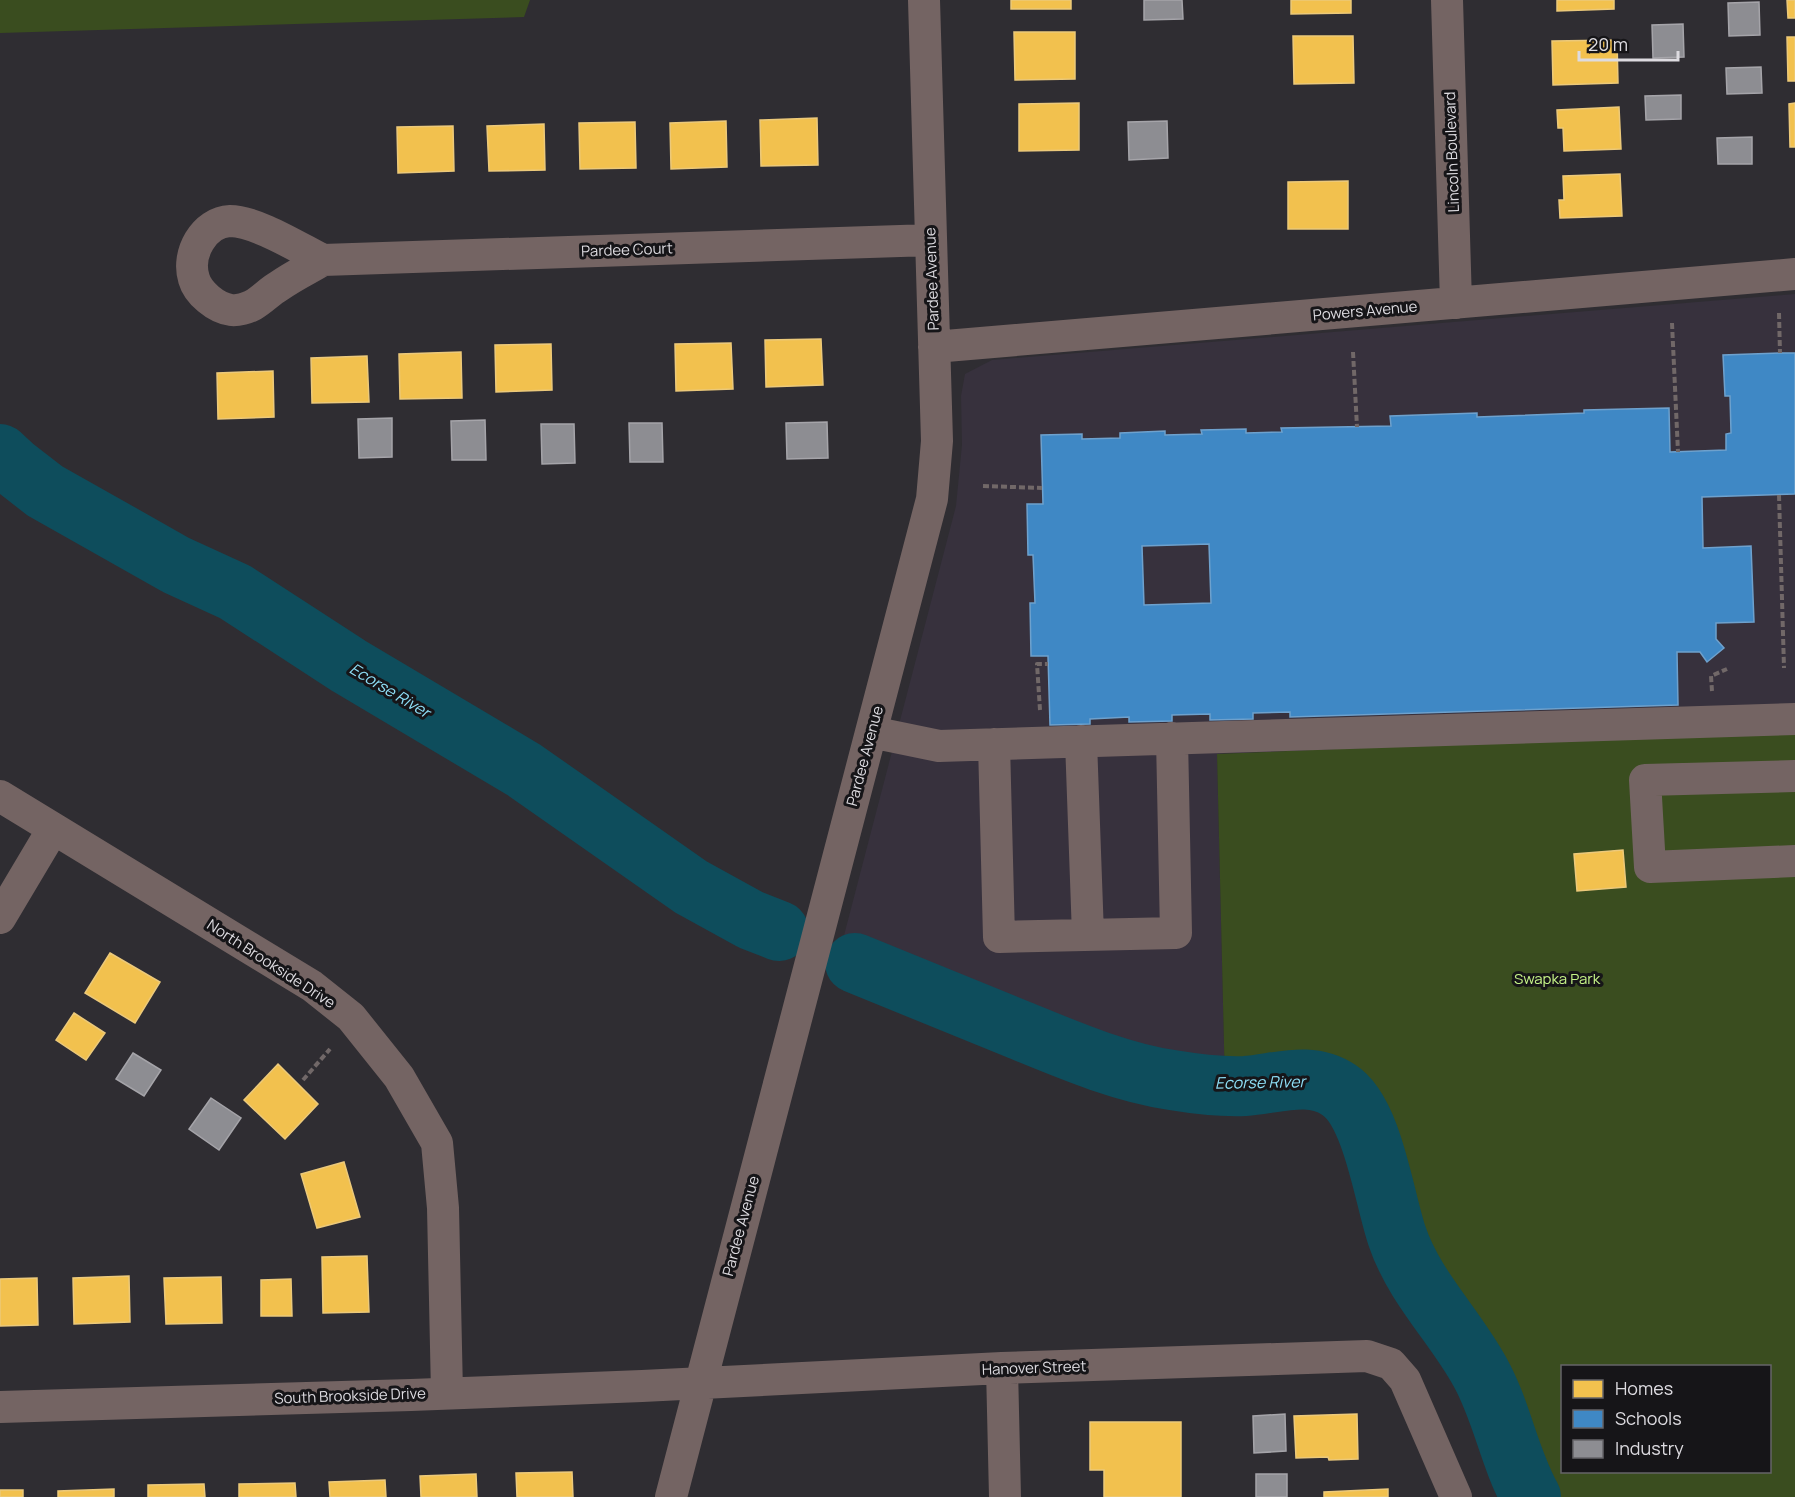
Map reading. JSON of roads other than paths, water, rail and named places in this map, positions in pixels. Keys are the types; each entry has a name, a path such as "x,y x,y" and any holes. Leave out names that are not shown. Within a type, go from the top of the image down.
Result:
{"street":[{"name":"Pardee Avenue","path":"671,1497 932,499 937,441 924,0"},
{"name":"Lincoln Boulevard","path":"1447,0 1456,303"},
{"name":"Pardee Court","path":"323,260 931,240"},
{"name":"Powers Avenue","path":"934,347 1795,274"},
{"path":"871,732 939,746 1795,718"},
{"path":"994,744 999,937 1176,933 1172,738"},
{"path":"1081,741 1088,935"},
{"path":"1795,776 1645,780 1650,867 1795,861"},
{"name":"North Brookside Drive","path":"0,796 312,986 351,1017 399,1077 437,1143 443,1208 447,1393"},
{"path":"0,918 52,829"},
{"name":"Hanover Street","path":"700,1383 1002,1368 1367,1356 1391,1364 1405,1380 1456,1497"},
{"path":"1002,1368 1005,1497"},
{"name":"South Brookside Drive","path":"0,1407 700,1383"}],"waterway":[{"name":"Ecorse River","path":"0,454 45,491 176,565 235,592 349,666 524,770 691,887 751,920 779,931"},
{"name":"Ecorse River","path":"855,963 1074,1052 1132,1071 1181,1081 1227,1086 1305,1079 1328,1084 1339,1090 1351,1101 1369,1136 1404,1255 1424,1289 1470,1355 1488,1387 1523,1482 1531,1497"}],"park label":[{"name":"Swapka Park","path":"1557,979"}]}
